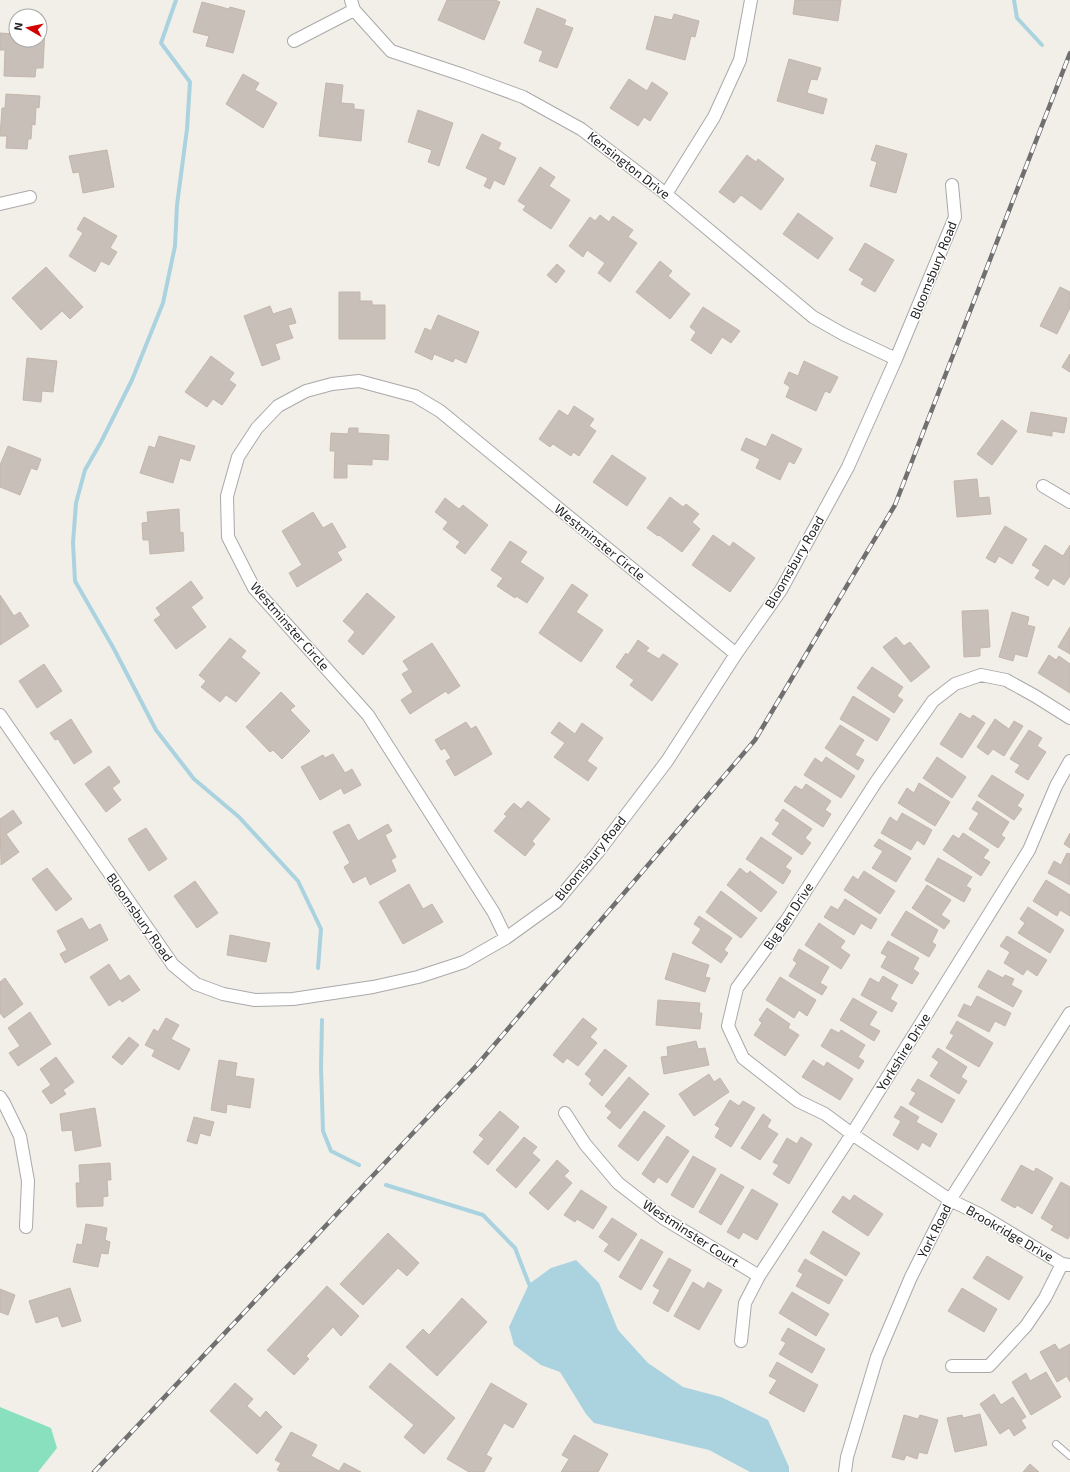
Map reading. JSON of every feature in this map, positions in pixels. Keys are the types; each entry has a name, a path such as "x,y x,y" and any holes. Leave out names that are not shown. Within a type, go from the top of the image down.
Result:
{"street":[{"path":"666,194 714,117 740,60 751,0"},
{"path":"294,41 352,5"},
{"name":"Kensington Drive","path":"352,5 391,51 523,97 581,128 666,194 813,317 843,334 896,359"},
{"name":"Bloomsbury Road","path":"0,714 173,964 196,984 223,994 255,1000 293,999 373,987 418,977 464,962 506,938 556,902 598,852 667,761 736,654 781,590 848,467 896,359 955,217 952,185"},
{"path":"0,204 30,197"},
{"name":"Westminster Circle","path":"506,938 494,913 368,715 254,588 231,544 228,537 227,496 238,457 257,428 278,406 306,391 332,384 359,381 415,396 440,411 736,654"},
{"path":"1043,486 1070,502"},
{"name":"Big Ben Drive","path":"950,1200 825,1114 798,1101 743,1058 728,1026 737,988 786,921 885,770 934,701 955,684 982,675 1006,680 1070,718"},
{"name":"Yorkshire Drive","path":"742,1341 745,1303 759,1276 852,1134 1029,850 1056,786 1070,761"},
{"name":"York Road","path":"845,1472 848,1456 877,1357 911,1277 950,1200 1070,1012"},
{"path":"0,1097 20,1136 28,1181 26,1227"},
{"name":"Westminster Court","path":"565,1113 585,1144 618,1183 663,1218 759,1276"},
{"name":"Brookridge Drive","path":"950,1200 980,1214 1066,1264"},
{"path":"952,1366 989,1366 1026,1326 1066,1264"}],"lane":[{"path":"1056,1444 1070,1456"}],"green space":[{"path":"0,1407 51,1428 57,1448 38,1472 0,1472"}],"water":[{"path":"576,1260 599,1283 618,1330 648,1363 683,1387 721,1397 768,1420 789,1467 789,1472 750,1472 709,1450 594,1423 586,1414 560,1372 541,1365 514,1345 509,1327 529,1284 551,1268"}],"building":[{"path":"447,0 495,0 500,2 484,40 438,20"},
{"path":"795,0 841,0 838,21 793,14"},
{"path":"202,2 229,9 230,7 245,11 233,53 206,46 209,36 193,32"},
{"path":"537,8 566,20 564,25 573,28 557,68 539,61 543,51 524,43"},
{"path":"674,14 699,21 695,37 691,36 685,60 646,49 655,16 672,20"},
{"path":"0,33 8,34 8,48 44,48 43,68 36,68 35,77 4,76 5,50 0,50"},
{"path":"789,59 821,68 817,80 811,79 807,93 827,99 823,114 777,101"},
{"path":"243,74 259,83 255,90 277,103 263,128 226,104"},
{"path":"629,79 647,91 652,82 668,93 650,121 644,117 638,126 610,108"},
{"path":"326,83 343,85 341,103 354,104 354,109 364,110 361,141 319,136"},
{"path":"6,94 40,96 39,108 36,107 35,125 32,124 31,139 28,139 27,149 6,148 7,136 0,136 2,108 5,108"},
{"path":"418,110 453,123 439,166 428,162 432,150 408,142"},
{"path":"482,134 501,143 498,149 516,158 504,185 494,180 490,189 484,186 488,178 466,168"},
{"path":"876,145 907,154 896,193 870,186 877,162 871,160"},
{"path":"107,150 114,187 83,193 79,172 73,173 69,156"},
{"path":"747,155 756,162 758,159 784,179 761,210 741,195 734,203 719,192"},
{"path":"540,167 555,177 549,186 570,200 551,229 523,210 526,206 518,201"},
{"path":"798,213 833,238 818,259 783,234"},
{"path":"600,215 609,222 613,216 633,230 628,237 637,243 610,282 598,273 605,263 587,250 583,257 569,246 590,217 595,221"},
{"path":"84,217 117,236 110,248 117,252 109,265 101,261 95,272 69,256 83,233 77,229"},
{"path":"865,243 894,260 875,292 861,284 864,279 849,270"},
{"path":"660,261 672,271 668,276 690,294 670,319 636,292"},
{"path":"557,264 565,271 556,283 547,275"},
{"path":"46,267 83,307 70,319 62,311 41,330 12,298"},
{"path":"1060,287 1070,292 1070,308 1057,334 1040,326"},
{"path":"339,292 360,292 360,301 372,301 372,305 385,305 385,339 339,339"},
{"path":"270,306 273,314 291,308 296,323 288,325 293,338 275,344 280,359 262,366 244,316"},
{"path":"703,307 740,331 731,343 722,337 711,354 691,340 696,332 690,327"},
{"path":"438,315 479,332 466,363 455,358 453,362 434,354 432,360 415,352 425,328 431,331"},
{"path":"1070,354 1070,372 1062,367"},
{"path":"211,356 234,373 229,380 236,385 222,405 213,399 207,407 185,392"},
{"path":"27,358 57,361 53,392 42,391 41,402 23,400"},
{"path":"804,361 838,377 830,393 825,391 816,411 786,397 790,387 784,383 789,372 798,376"},
{"path":"574,406 594,419 589,426 596,431 579,456 573,452 571,456 553,444 550,447 539,439 559,410 568,416"},
{"path":"1031,412 1067,418 1064,433 1052,431 1052,436 1027,432"},
{"path":"1002,420 1017,431 992,465 977,454"},
{"path":"349,428 358,428 358,433 389,435 388,460 372,459 372,465 347,464 347,478 334,478 335,451 330,451 331,433 348,434"},
{"path":"772,434 802,449 794,464 789,461 780,480 756,468 760,459 741,450 746,438 766,447"},
{"path":"159,436 195,446 190,461 180,458 173,483 140,473 149,446 155,448"},
{"path":"8,446 41,459 37,470 31,468 20,495 0,487 0,465"},
{"path":"612,455 646,478 627,506 593,482"},
{"path":"977,479 979,498 989,497 991,514 957,517 954,481"},
{"path":"670,497 683,507 686,504 699,514 692,522 700,529 682,552 647,528"},
{"path":"445,498 459,509 463,505 488,525 465,554 456,547 460,542 443,529 448,522 435,512"},
{"path":"179,509 180,533 183,532 184,551 150,554 149,540 143,540 142,523 148,522 147,512"},
{"path":"313,512 323,528 332,523 346,547 337,552 342,560 297,587 289,573 302,565 282,531"},
{"path":"1005,526 1027,539 1012,564 999,556 995,563 986,558"},
{"path":"713,535 730,547 733,542 755,558 730,592 692,565"},
{"path":"510,541 527,552 520,562 544,578 527,603 516,596 515,598 497,586 503,578 491,570"},
{"path":"1045,545 1063,556 1070,545 1070,576 1064,585 1053,578 1048,586 1035,578 1040,570 1032,565"},
{"path":"191,581 203,598 191,607 206,627 176,649 154,620 161,615 156,608"},
{"path":"572,584 588,595 576,612 603,630 581,662 539,633"},
{"path":"367,593 395,617 363,655 348,641 355,632 343,621"},
{"path":"0,595 14,616 20,612 29,626 0,645"},
{"path":"988,610 990,647 980,648 980,656 964,657 962,611"},
{"path":"1012,612 1029,617 1027,625 1035,627 1027,657 1015,654 1013,661 999,657"},
{"path":"1070,627 1070,654 1058,647"},
{"path":"896,637 904,646 910,642 930,667 911,682 883,647"},
{"path":"230,638 246,651 241,657 260,673 236,702 226,695 220,702 201,687 206,681 199,675"},
{"path":"638,640 649,648 646,651 659,659 663,654 678,664 652,701 630,685 634,680 616,667 626,653 628,655"},
{"path":"432,643 460,686 448,694 446,691 410,714 401,700 413,692 402,674 409,670 403,661"},
{"path":"1049,655 1056,660 1059,656 1070,664 1070,693 1038,673"},
{"path":"44,664 62,691 37,708 19,681"},
{"path":"872,667 903,687 897,696 903,700 894,713 857,688"},
{"path":"281,692 295,706 290,710 310,731 282,759 273,750 270,752 246,727"},
{"path":"853,696 890,719 877,741 840,719"},
{"path":"960,713 970,719 973,715 985,723 962,758 940,744"},
{"path":"71,719 92,752 74,764 58,739 55,740 50,733"},
{"path":"995,719 1009,729 1014,721 1023,726 1004,756 993,749 988,755 977,747"},
{"path":"466,722 471,729 476,726 492,754 455,776 446,761 451,758 445,748 441,750 435,740"},
{"path":"559,722 575,734 582,723 603,738 587,761 597,768 588,781 554,757 565,743 551,733"},
{"path":"840,725 864,740 855,755 864,760 858,770 825,748"},
{"path":"1029,730 1042,738 1037,746 1046,752 1028,780 1015,772 1020,765 1010,759"},
{"path":"333,754 345,773 352,769 361,785 344,794 341,788 320,800 301,767 323,755 325,758"},
{"path":"826,757 855,776 841,798 804,775 815,758 822,763"},
{"path":"937,757 966,777 952,798 923,778"},
{"path":"109,766 120,782 112,788 121,800 106,812 85,784"},
{"path":"992,775 1024,795 1017,806 1022,809 1014,820 978,796"},
{"path":"919,783 950,802 935,826 898,803 907,788 914,793"},
{"path":"806,784 831,801 825,810 831,814 823,827 784,801 795,786 802,790"},
{"path":"528,801 550,819 532,841 535,844 525,856 494,831 507,816 504,814 514,803 521,809"},
{"path":"977,801 1009,822 1001,835 1005,838 998,848 969,829 979,813 972,809"},
{"path":"783,809 812,829 805,838 811,843 802,855 772,834 780,823 775,820"},
{"path":"13,810 22,823 6,834 19,852 1,865 0,819"},
{"path":"902,813 932,830 924,845 917,840 911,850 881,833 890,817 897,822"},
{"path":"349,824 358,841 388,824 392,831 385,835 396,857 391,860 396,871 370,885 366,876 353,883 344,867 350,863 333,832"},
{"path":"146,828 167,859 149,871 128,839"},
{"path":"963,833 989,850 983,858 990,862 981,876 943,850 953,835 959,839"},
{"path":"1070,833 1070,848 1064,844"},
{"path":"761,837 792,858 785,867 791,871 783,884 746,859"},
{"path":"879,839 911,858 896,882 872,868 883,851 874,846"},
{"path":"1067,853 1070,854 1070,885 1048,873 1054,861 1061,865"},
{"path":"938,858 972,877 966,886 971,889 964,902 925,880"},
{"path":"47,868 72,899 56,911 32,879"},
{"path":"740,868 747,874 750,871 777,892 761,912 727,885"},
{"path":"864,871 895,891 880,914 844,890 853,876 858,880"},
{"path":"1046,880 1070,895 1070,916 1060,910 1057,916 1033,901"},
{"path":"195,881 218,913 197,928 174,896"},
{"path":"409,884 423,909 432,904 443,922 403,944 379,902"},
{"path":"927,885 951,900 941,915 950,921 944,929 912,908"},
{"path":"721,891 757,918 741,938 706,912"},
{"path":"845,899 877,919 871,929 861,923 854,935 824,917 831,906 838,910"},
{"path":"1028,907 1064,930 1050,953 1018,933 1025,923 1020,919"},
{"path":"906,911 938,930 932,942 936,945 929,957 891,935"},
{"path":"699,916 732,938 724,950 728,953 721,963 692,943 701,929 694,924"},
{"path":"82,918 89,930 100,924 108,940 65,963 60,954 67,950 57,931"},
{"path":"819,923 845,941 840,948 850,955 841,969 805,945"},
{"path":"230,935 270,943 266,962 227,955"},
{"path":"1007,936 1047,960 1037,976 1027,969 1023,975 1004,963 1010,952 1000,946"},
{"path":"888,941 919,958 913,969 919,973 912,984 881,967 887,956 881,953"},
{"path":"799,949 829,967 820,983 827,987 822,995 789,976 797,963 793,960"},
{"path":"673,953 709,965 705,977 710,978 705,992 665,979"},
{"path":"109,964 120,981 129,975 140,990 122,1002 120,999 109,1006 90,977"},
{"path":"988,970 1003,978 1005,975 1014,979 1011,985 1022,991 1013,1007 978,987"},
{"path":"883,976 898,985 890,999 897,1003 892,1012 861,995 870,978 879,983"},
{"path":"780,977 816,1000 807,1016 799,1010 794,1018 766,1000"},
{"path":"5,978 23,1004 4,1018 0,1013 0,982"},
{"path":"977,996 1011,1013 1005,1026 995,1021 989,1032 958,1016 964,1004 971,1007"},
{"path":"853,998 877,1012 869,1025 880,1031 874,1041 840,1020"},
{"path":"658,1000 700,1003 699,1013 702,1013 700,1029 656,1025"},
{"path":"767,1008 790,1024 788,1028 799,1035 785,1056 754,1035 762,1023 759,1020"},
{"path":"30,1012 51,1044 18,1066 9,1053 20,1046 8,1028"},
{"path":"166,1018 179,1025 171,1039 190,1049 179,1070 152,1056 155,1050 145,1045 154,1029 158,1032"},
{"path":"583,1018 597,1029 590,1037 597,1043 578,1066 567,1058 563,1063 553,1055"},
{"path":"957,1021 993,1043 979,1067 946,1048 954,1035 950,1033"},
{"path":"831,1029 839,1033 841,1030 865,1045 858,1057 864,1061 859,1069 821,1046"},
{"path":"129,1037 139,1045 122,1065 112,1057"},
{"path":"696,1041 698,1049 705,1048 709,1065 664,1074 661,1057 668,1056 667,1047"},
{"path":"938,1048 967,1067 961,1077 967,1081 959,1094 930,1076 939,1062 932,1057"},
{"path":"605,1049 627,1066 602,1096 589,1084 592,1080 585,1074"},
{"path":"56,1057 74,1082 63,1090 66,1094 51,1104 42,1091 51,1085 40,1069"},
{"path":"219,1060 237,1063 235,1076 254,1079 250,1108 227,1104 226,1113 211,1110"},
{"path":"813,1060 824,1067 827,1062 853,1079 840,1100 802,1077"},
{"path":"709,1074 714,1082 720,1078 729,1092 694,1116 679,1094"},
{"path":"629,1077 649,1094 620,1129 607,1118 612,1112 605,1106"},
{"path":"918,1079 955,1100 942,1123 909,1104 916,1093 911,1090"},
{"path":"730,1100 739,1106 743,1101 755,1108 731,1147 715,1137 720,1128 715,1125"},
{"path":"901,1106 919,1117 916,1122 937,1134 930,1147 922,1142 918,1150 893,1135 901,1121 894,1117"},
{"path":"95,1108 101,1146 75,1151 72,1130 62,1131 60,1114"},
{"path":"500,1111 519,1127 488,1165 473,1152 484,1139 479,1135"},
{"path":"644,1111 665,1126 638,1161 618,1146"},
{"path":"763,1114 771,1120 767,1127 778,1134 760,1160 741,1148"},
{"path":"194,1117 214,1122 210,1136 200,1133 197,1144 187,1141"},
{"path":"667,1136 689,1151 667,1183 658,1177 654,1183 642,1174"},
{"path":"524,1137 537,1147 532,1153 540,1160 516,1188 496,1170"},
{"path":"801,1137 812,1144 789,1184 773,1174 779,1165 773,1162 787,1138 797,1144"},
{"path":"693,1156 716,1169 693,1208 671,1195"},
{"path":"557,1160 569,1171 564,1176 572,1183 548,1210 529,1193"},
{"path":"110,1163 111,1180 107,1180 108,1196 103,1197 103,1206 77,1207 76,1183 80,1183 79,1165"},
{"path":"1021,1165 1034,1172 1036,1168 1053,1178 1032,1214 1017,1205 1015,1208 1001,1200"},
{"path":"721,1174 744,1187 721,1225 699,1212"},
{"path":"1061,1182 1070,1187 1070,1235 1068,1239 1051,1230 1054,1226 1041,1218"},
{"path":"752,1189 778,1204 757,1240 743,1232 739,1239 727,1232"},
{"path":"581,1190 607,1207 593,1229 577,1219 575,1222 564,1215"},
{"path":"854,1195 883,1214 868,1236 832,1212 843,1196 850,1201"},
{"path":"612,1218 637,1234 619,1261 604,1251 609,1244 599,1237"},
{"path":"86,1224 107,1228 105,1240 110,1242 108,1254 101,1253 98,1267 73,1262 77,1244 82,1245"},
{"path":"823,1231 860,1253 846,1276 810,1253"},
{"path":"388,1233 419,1263 407,1276 398,1268 363,1305 340,1284"},
{"path":"641,1239 663,1252 641,1290 619,1277"},
{"path":"987,1256 1023,1277 1009,1300 973,1278"},
{"path":"669,1258 691,1270 668,1312 653,1303 660,1290 653,1286"},
{"path":"805,1259 843,1280 829,1304 796,1286 803,1274 798,1271"},
{"path":"693,1282 704,1289 708,1282 722,1290 699,1330 674,1316"},
{"path":"327,1286 359,1316 341,1336 333,1327 306,1356 309,1359 294,1375 267,1350"},
{"path":"70,1288 81,1321 62,1327 58,1316 36,1323 29,1301"},
{"path":"962,1288 997,1309 984,1332 948,1311"},
{"path":"0,1289 15,1295 8,1315 0,1312"},
{"path":"792,1292 829,1314 816,1336 779,1313"},
{"path":"462,1298 487,1322 437,1376 406,1347 423,1329 429,1335"},
{"path":"788,1328 825,1349 812,1373 779,1354 786,1343 781,1340"},
{"path":"1055,1344 1059,1350 1070,1344 1070,1382 1067,1376 1057,1382 1040,1352"},
{"path":"777,1362 818,1385 804,1412 769,1393 777,1380 769,1376"},
{"path":"390,1363 455,1418 424,1454 404,1437 414,1425 369,1387"},
{"path":"1046,1372 1061,1397 1031,1415 1012,1382 1026,1373 1030,1381"},
{"path":"235,1383 253,1399 247,1406 260,1418 266,1411 282,1427 257,1454 210,1411"},
{"path":"491,1383 527,1404 513,1428 504,1423 486,1455 492,1458 484,1472 469,1472 447,1459"},
{"path":"994,1394 1001,1405 1013,1397 1026,1417 1021,1420 1026,1428 1014,1436 1009,1428 1000,1434 980,1404"},
{"path":"980,1414 987,1445 955,1452 947,1418 962,1415 963,1418"},
{"path":"904,1415 918,1419 920,1415 938,1420 927,1454 919,1452 917,1459 906,1455 904,1460 892,1457"},
{"path":"291,1432 317,1445 311,1456 339,1471 344,1463 361,1472 281,1472 277,1470 281,1463 275,1460"},
{"path":"574,1435 608,1454 598,1472 561,1472 569,1459 562,1455"},
{"path":"1030,1464 1039,1472 1023,1472"}],"waterway":[{"path":"176,0 161,43 190,82 187,129 177,205 175,246 163,303 132,380 101,442 85,470 76,503 73,543 75,581 114,649 156,730 194,779 239,817 298,881 321,929 318,968"},
{"path":"1014,0 1017,18 1042,45"},
{"path":"322,1020 321,1067 323,1131 331,1151 359,1165"},
{"path":"386,1185 483,1215 515,1248 529,1284"}],"railway":[{"path":"94,1472 477,1065 755,740 895,505 1070,53"}]}
